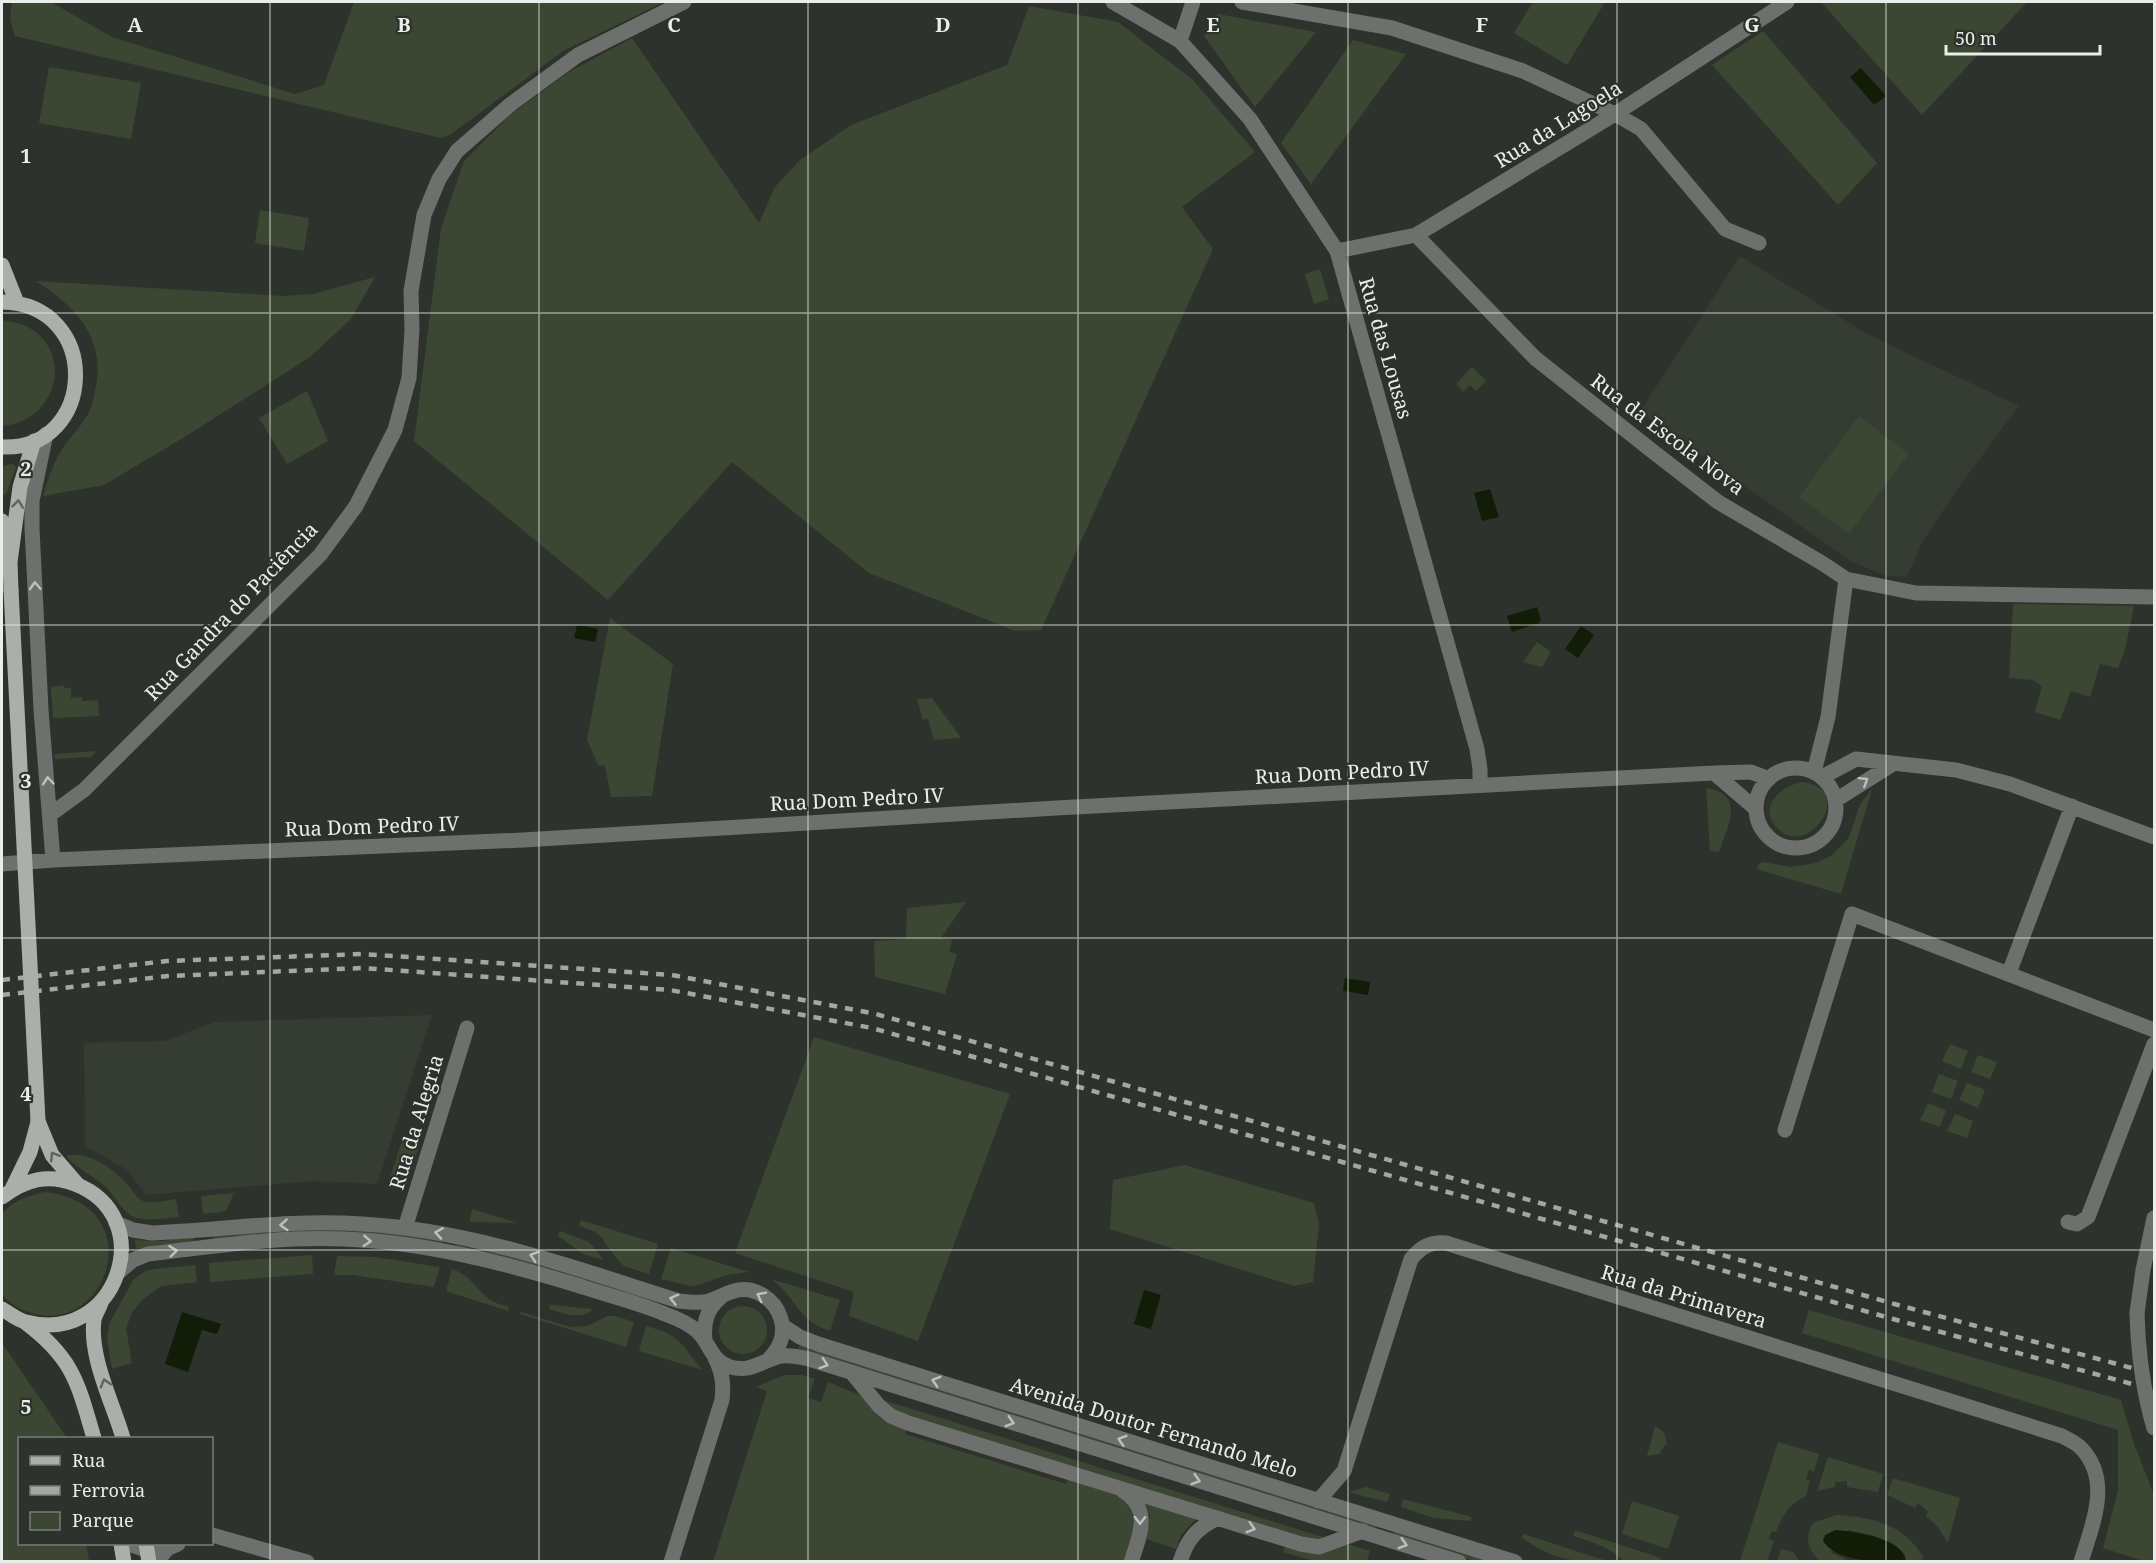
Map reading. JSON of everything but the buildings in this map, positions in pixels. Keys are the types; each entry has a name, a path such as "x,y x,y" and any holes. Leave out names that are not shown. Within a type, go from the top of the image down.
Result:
{"main road":[{"path":"2,265 9,302 37,310 54,322 64,333 75,359 76,380 65,414 40,437 20,445 2,447"},
{"path":"10,562 20,487 40,437"},
{"path":"2,520 10,562 38,1121 30,1152 7,1193"},
{"path":"38,1121 52,1155 78,1185"},
{"path":"7,1193 17,1186 40,1179 64,1180 86,1188 104,1203 116,1222 122,1247 120,1271 110,1292 94,1310 72,1322 48,1326 23,1321"},
{"path":"102,1301 94,1318 95,1345 123,1437"},
{"path":"2,1309 23,1321 53,1345 67,1364 78,1384 94,1437"},
{"path":"121,1545 124,1562"}],"street":[{"name":"Rua Gandra do Paciência","path":"51,814 84,790 320,555 356,506 395,430 409,378 411,291 424,215 439,179 457,151 511,104 578,55 684,2"},
{"name":"Rua das Lousas","path":"1113,2 1180,41 1250,119 1337,251 1477,749 1480,785"},
{"path":"1180,41 1193,2"},
{"path":"1242,2 1392,28 1523,71 1615,114 1641,129 1725,229 1759,243"},
{"name":"Rua da Lagoela","path":"1337,251 1416,235 1615,114 1787,2"},
{"name":"Rua da Escola Nova","path":"1416,235 1535,357 1642,443 1718,502 1846,579 1916,593 2154,597"},
{"path":"40,437 32,501 32,528 41,710 53,860"},
{"path":"1818,775 1846,579"},
{"path":"1818,775 1856,759 1956,770 2010,784 2154,837"},
{"path":"1836,806 1893,764"},
{"path":"1793,768 1806,769 1818,775 1831,787 1836,806 1834,824 1818,842 1794,849 1782,846 1764,833 1760,825 1756,809 1757,798 1762,788 1769,779 1793,768"},
{"name":"Rua Dom Pedro IV","path":"2,864 535,840 1056,808 1714,773 1750,772 1769,779"},
{"path":"1714,773 1756,809"},
{"path":"2009,973 2072,806"},
{"path":"1785,1130 1852,914 2154,1030"},
{"name":"Rua da Alegria","path":"405,1228 467,1028"},
{"path":"2068,1222 2077,1224 2088,1217 2154,1044"},
{"path":"2154,1218 2137,1313 2137,1336 2146,1401 2154,1428"},
{"path":"116,1222 133,1230 152,1233 313,1223 405,1228 483,1241 679,1301 705,1302 735,1290 748,1290 761,1294 772,1302 779,1313 783,1326 782,1339 776,1351 741,1378 722,1400"},
{"path":"120,1271 133,1260 148,1254 222,1245 299,1239 384,1242 468,1255 664,1313 696,1330 705,1340 722,1372 724,1386 722,1400 671,1562"},
{"name":"Rua da Primavera","path":"1318,1501 1344,1471 1411,1259 1419,1249 1436,1242 1446,1243 2062,1436 2080,1447 2093,1464 2098,1480 2095,1516 2081,1562"},
{"path":"705,1340 704,1327 707,1314 713,1303 723,1295"},
{"name":"Avenida Doutor Fernando Melo","path":"783,1326 800,1337 818,1344 1515,1562"},
{"name":"Avenida Doutor Fernando Melo","path":"715,1358 729,1366 742,1369 782,1356 795,1356 1363,1531 1436,1558 1459,1562"},
{"path":"852,1373 879,1407 891,1416 1301,1544 1319,1547 1363,1531"},
{"path":"1118,1487 1134,1497 1141,1509 1140,1536 1131,1562"},
{"path":"1180,1562 1185,1546 1193,1534 1203,1525 1218,1518"},
{"path":"213,1536 307,1562"},
{"path":"130,1545 150,1554 173,1546"}],"shaded area":[{"path":"1861,68 1886,96 1874,105 1850,77"},
{"path":"1740,256 1869,335 2019,406 1956,491 1921,544 1907,577 1887,576 1852,562 1640,412"},
{"path":"1490,489 1499,517 1482,521 1474,493"},
{"path":"1537,607 1541,620 1539,623 1512,632 1507,616"},
{"path":"577,625 598,629 595,642 574,638"},
{"path":"1581,626 1594,635 1578,658 1565,649"},
{"path":"1345,978 1370,982 1368,995 1343,991"},
{"path":"432,1015 377,1184 313,1181 146,1195 127,1170 85,1146 84,1043 165,1041 214,1022"},
{"path":"1144,1290 1161,1295 1151,1329 1134,1324"},
{"path":"182,1312 221,1324 217,1334 202,1330 188,1372 165,1364"},
{"path":"1835,1530 1865,1534 1887,1541 1903,1553 1906,1561 1860,1560 1838,1554 1823,1541 1825,1535"}],"green space":[{"path":"12,2 51,2 112,37 295,94 324,85 354,2 664,2 563,51 450,135 441,138 15,36 10,19"},
{"path":"1533,2 1605,2 1567,65 1514,33"},
{"path":"1821,2 2027,2 1922,115"},
{"path":"1029,6 1118,22 1193,80 1255,152 1182,207 1213,249 1041,630 1015,631 869,573 732,462 608,600 414,441 441,228 464,161 510,115 569,72 632,38 759,223 775,187 800,160 851,125 1007,65"},
{"path":"1218,14 1316,32 1255,107 1204,36"},
{"path":"1763,31 1877,163 1838,205 1712,65"},
{"path":"1353,40 1406,54 1311,184 1281,143"},
{"path":"49,67 141,83 131,139 39,123"},
{"path":"260,210 309,218 304,251 255,243"},
{"path":"1320,269 1329,299 1314,304 1305,274"},
{"path":"375,277 351,319 310,357 104,485 43,496 60,452 89,412 97,381 98,364 95,348 82,322 62,300 36,281 284,296 313,294"},
{"path":"2,320 18,323 33,330 46,343 53,357 55,373 52,388 45,402 34,414 19,422 2,426"},
{"path":"1472,367 1486,381 1476,391 1470,385 1463,392 1456,384"},
{"path":"307,391 328,441 287,464 259,418"},
{"path":"1859,416 1909,454 1849,534 1799,497"},
{"path":"13,464 16,467 6,495 4,495 2,466"},
{"path":"2013,604 2134,606 2125,650 2118,668 2100,664 2090,697 2071,691 2060,720 2035,712 2042,686 2033,680 2009,678"},
{"path":"610,618 673,664 652,796 611,797 605,766 598,765 587,740"},
{"path":"1537,642 1551,652 1542,667 1523,662"},
{"path":"64,685 65,688 71,688 71,698 82,697 82,701 98,700 99,716 53,718 51,687"},
{"path":"932,698 961,738 934,740 928,719 923,720 917,699"},
{"path":"97,751 91,757 55,759 55,754"},
{"path":"1802,782 1818,787 1826,796 1827,808 1822,820 1813,830 1802,836 1789,836 1777,828 1771,820 1771,805 1786,788"},
{"path":"1706,788 1719,791 1730,804 1729,822 1719,852 1710,851"},
{"path":"1872,789 1841,894 1756,869 1763,862 1791,867 1816,863 1831,856 1849,838 1860,804"},
{"path":"966,902 941,938 952,940 949,952 957,954 945,994 875,977 874,941 906,939 907,908"},
{"path":"814,1037 1010,1094 918,1341 849,1316 854,1292 735,1253"},
{"path":"1950,1044 1968,1051 1961,1069 1942,1061"},
{"path":"1978,1055 1997,1062 1990,1079 1971,1072"},
{"path":"1939,1074 1958,1081 1951,1099 1932,1092"},
{"path":"1967,1083 1985,1090 1978,1108 1959,1100"},
{"path":"1928,1103 1946,1110 1940,1127 1920,1120"},
{"path":"1955,1114 1973,1121 1967,1138 1947,1131"},
{"path":"403,1138 420,1143 406,1187 387,1187"},
{"path":"66,1156 85,1156 108,1167 143,1201 176,1199 179,1217 147,1219 132,1216 107,1188"},
{"path":"1185,1165 1314,1203 1319,1224 1313,1282 1294,1286 1110,1229 1113,1180"},
{"path":"45,1192 78,1202 99,1219 108,1242 107,1266 98,1288 81,1305 59,1315 28,1312 12,1304 2,1294 2,1214 16,1202"},
{"path":"234,1193 226,1211 203,1214 201,1196"},
{"path":"472,1209 517,1223 470,1222"},
{"path":"581,1220 658,1244 649,1274 624,1266 601,1237 579,1226"},
{"path":"363,1229 443,1239 443,1245 213,1240 213,1235 248,1232"},
{"path":"560,1231 589,1242 604,1260 585,1255 558,1236"},
{"path":"193,1237 194,1243 136,1249 135,1240 161,1241"},
{"path":"457,1242 481,1247 642,1295 640,1301 456,1248"},
{"path":"671,1248 749,1272 726,1275 690,1286 661,1279"},
{"path":"312,1255 313,1274 210,1282 209,1263"},
{"path":"337,1256 375,1257 440,1267 434,1287 353,1275 334,1275"},
{"path":"195,1265 197,1282 161,1286 141,1301 132,1313 126,1328 132,1363 112,1369 107,1338 109,1324 134,1279 146,1271"},
{"path":"452,1269 468,1278 490,1299 509,1307 508,1311 446,1291"},
{"path":"771,1279 840,1300 830,1331 819,1327 803,1315 786,1293"},
{"path":"550,1305 593,1309 583,1315 572,1315 549,1309"},
{"path":"738,1306 748,1306 760,1313 767,1325 767,1335 760,1347 748,1354 738,1354 723,1343 719,1335 719,1325 730,1310"},
{"path":"1809,1310 2121,1400 2133,1441 2154,1495 2154,1561 2144,1561 2103,1548 2118,1490 2118,1430 1802,1333"},
{"path":"521,1312 570,1327 587,1326 608,1316 634,1322 626,1347 520,1314"},
{"path":"646,1326 674,1337 702,1370 639,1351"},
{"path":"2,1343 66,1437 18,1437 18,1545 86,1545 89,1561 2,1561"},
{"path":"800,1344 1378,1524 1375,1530 798,1350"},
{"path":"784,1375 802,1375 815,1379 808,1398 821,1402 828,1382 860,1395 906,1428 905,1434 1066,1484 1068,1477 1114,1492 1130,1506 1133,1517 1132,1538 1123,1561 713,1562 767,1391 756,1387"},
{"path":"883,1400 1326,1538 1314,1540 894,1411"},
{"path":"1655,1426 1664,1432 1667,1443 1659,1454 1647,1456"},
{"path":"1778,1442 1819,1454 1814,1472 1809,1470 1806,1479 1810,1480 1806,1496 1791,1506 1776,1532 1772,1531 1769,1539 1774,1541 1767,1561 1740,1561"},
{"path":"1828,1457 1883,1474 1878,1492 1847,1487 1847,1481 1835,1482 1835,1487 1817,1491"},
{"path":"1893,1478 1960,1498 1948,1543 1938,1527 1926,1516 1928,1512 1918,1503 1915,1508 1887,1495"},
{"path":"1366,1487 1390,1494 1387,1502 1351,1493 1351,1491"},
{"path":"1403,1499 1472,1517 1470,1521 1434,1518 1401,1507"},
{"path":"1632,1501 1679,1516 1668,1549 1622,1534"},
{"path":"1146,1503 1196,1519 1181,1535 1176,1549 1146,1539 1150,1516"},
{"path":"1836,1515 1874,1520 1886,1524 1897,1530 1915,1546 1923,1557 1922,1561 1905,1561 1877,1537 1848,1530 1830,1552 1849,1561 1820,1561 1810,1548 1808,1539 1810,1528 1813,1523"},
{"path":"1394,1529 1497,1561 1474,1561 1392,1536"},
{"path":"1575,1530 1661,1558 1660,1561 1624,1561 1594,1543 1573,1536"},
{"path":"1523,1534 1608,1561 1572,1560 1553,1555 1522,1538"},
{"path":"1351,1545 1370,1551 1367,1562 1314,1561 1283,1552 1285,1546"},
{"path":"1781,1549 1793,1552 1799,1561 1777,1561"}],"railway":[{"path":"2,980 167,961 363,954 672,975 876,1014 1898,1305 2154,1374"},
{"path":"2,995 168,976 363,968 670,990 872,1028 1893,1319 2154,1390"}]}
